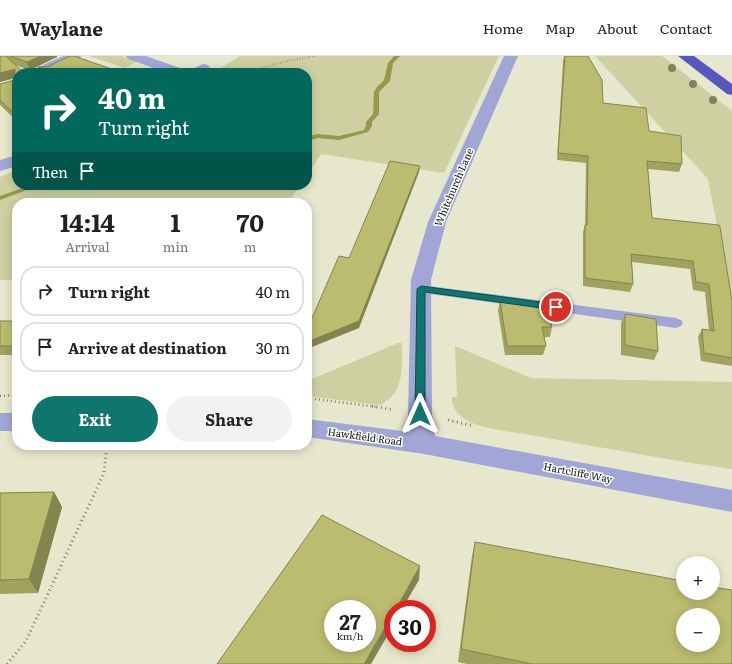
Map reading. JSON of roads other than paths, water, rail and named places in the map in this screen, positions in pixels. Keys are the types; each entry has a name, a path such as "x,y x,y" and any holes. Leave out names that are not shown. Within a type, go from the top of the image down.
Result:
{"highway":[{"path":"685,56 732,91"},
{"path":"699,56 732,81"}],"street":[{"path":"48,68 74,56"},
{"path":"133,56 168,68"},
{"name":"Whitchurch Lane","path":"424,444 420,414 421,280 437,222 511,56"},
{"path":"0,165 12,161"},
{"path":"0,422 12,422"},
{"name":"Hawkfield Road","path":"312,429 424,444"},
{"name":"Hartcliffe Way","path":"424,444 732,501"}],"lane":[{"path":"421,289 676,323"}],"waterway":[{"path":"312,138 318,136 339,138 366,131 369,126 369,122 376,114 377,92 387,81 388,70 392,60 397,56"},
{"path":"0,198 23,190"}]}
